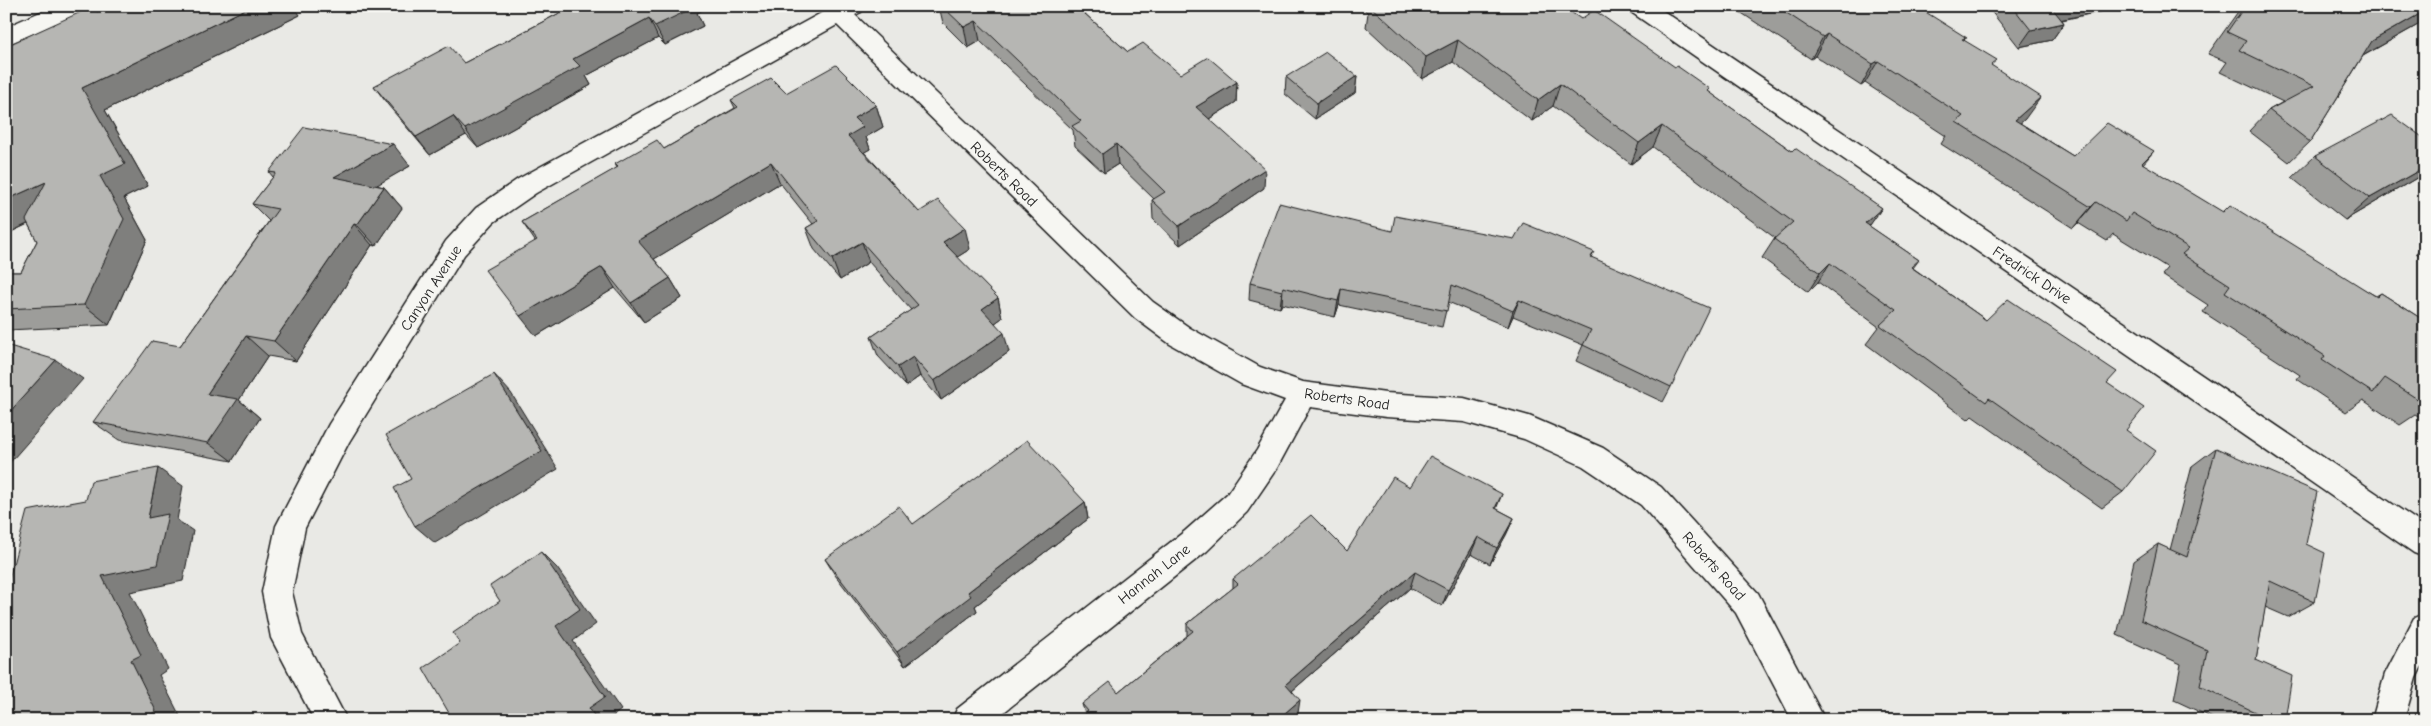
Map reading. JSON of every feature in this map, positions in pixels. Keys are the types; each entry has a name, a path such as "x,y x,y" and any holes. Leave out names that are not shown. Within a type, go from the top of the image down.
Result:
{"street":[{"path":"6,37 76,6"},
{"name":"Fredrick Drive","path":"1639,6 2425,543"},
{"name":"Roberts Road","path":"841,9 1144,310 1180,336 1251,376 1304,394 1386,405 1464,410 1529,428 1593,457 1652,496 1747,603 1809,720"},
{"name":"Canyon Avenue","path":"331,720 286,638 277,592 291,526 339,433 455,248 485,215 527,186 841,9"},
{"name":"Hannah Lane","path":"968,720 1196,541 1237,502 1267,459 1304,394"},
{"path":"2388,720 2401,674 2425,628"}],"building":[{"path":"94,6 97,12 109,6 252,6 82,88 125,164 100,176 124,219 84,305 6,309 6,272 21,272 37,241 26,220 46,182 6,200 6,46"},
{"path":"573,6 695,7 655,26 649,18 573,59 580,66 465,129 453,116 416,137 374,86 449,46 464,63"},
{"path":"942,6 1076,6 1128,52 1143,43 1180,74 1208,57 1237,82 1196,107 1265,169 1179,226 1152,200 1165,192 1116,144 1102,154 1072,126 1081,121 976,21 964,27"},
{"path":"1370,6 1526,6 1530,10 1535,6 1562,6 1581,19 1594,10 1675,67 1677,66 1710,89 1708,91 1792,151 1795,148 1882,208 1865,223 1919,260 1911,267 1986,320 2008,299 2117,372 2107,383 2144,408 2126,430 2156,451 2123,492 1989,398 1986,402 1880,325 1896,310 1830,263 1820,273 1774,239 1793,222 1662,126 1639,143 1560,84 1538,100 1458,40 1426,57"},
{"path":"1776,6 1916,6 1967,38 1962,39 1997,60 1991,65 2041,97 2015,120 2073,156 2107,123 2154,151 2142,163 2223,212 2230,205 2377,297 2381,293 2425,321 2425,404 2385,378 2373,393 2322,360 2325,356 2225,292 2230,285 2182,254 2189,248 2132,213 2126,221 2096,202 2091,207 1956,122 1963,116 1878,61 1873,64 1827,34 1823,37"},
{"path":"2012,6 2058,6 2052,8 2064,23 2031,30"},
{"path":"2245,6 2425,6 2425,11 2372,41 2310,142 2269,110 2314,86 2239,50 2246,41 2227,32"},
{"path":"1326,52 1357,76 1317,103 1286,77"},
{"path":"836,65 876,105 854,118 863,127 848,136 919,212 938,200 965,228 943,242 998,298 982,309 1004,333 934,381 913,357 898,367 871,337 918,305 862,242 832,259 806,228 818,221 771,162 638,241 670,278 631,303 602,267 520,316 485,270 537,240 522,222 618,167 615,164 657,140 664,149 738,107 731,100 771,78 786,93"},
{"path":"2392,115 2425,139 2425,167 2370,198 2315,156"},
{"path":"304,127 393,144 334,177 384,187 357,225 354,224 274,341 246,336 207,394 238,399 208,443 93,422 152,341 180,346 278,209 252,204 276,173 269,172"},
{"path":"1279,203 1392,231 1395,216 1514,239 1523,223 1594,252 1591,257 1709,308 1671,387 1583,345 1591,330 1519,300 1513,311 1452,285 1447,311 1341,289 1338,301 1283,287 1282,291 1250,283"},
{"path":"6,345 56,360 6,416"},
{"path":"494,374 542,451 415,526 394,488 411,479 386,435"},
{"path":"1027,440 1085,502 968,592 971,596 897,652 825,559 899,506 913,524"},
{"path":"2216,448 2317,492 2306,544 2325,553 2315,602 2270,581 2256,660 2292,676 2285,720 2272,720 2200,686 2207,650 2141,620 2158,544 2187,557"},
{"path":"1430,456 1502,494 1495,508 1514,518 1497,548 1478,537 1448,590 1415,572 1286,684 1300,700 1277,720 1078,720 1088,711 1082,704 1110,682 1118,692 1193,631 1187,624 1238,584 1233,579 1311,515 1347,551 1393,477 1410,487"},
{"path":"158,468 148,518 168,514 157,565 102,576 141,655 131,660 156,711 142,720 13,720 6,703 6,591 27,511 86,500 91,481"},
{"path":"541,552 580,609 556,626 605,697 589,708 597,720 453,720 423,668 460,643 453,633 500,601 490,586"}]}
